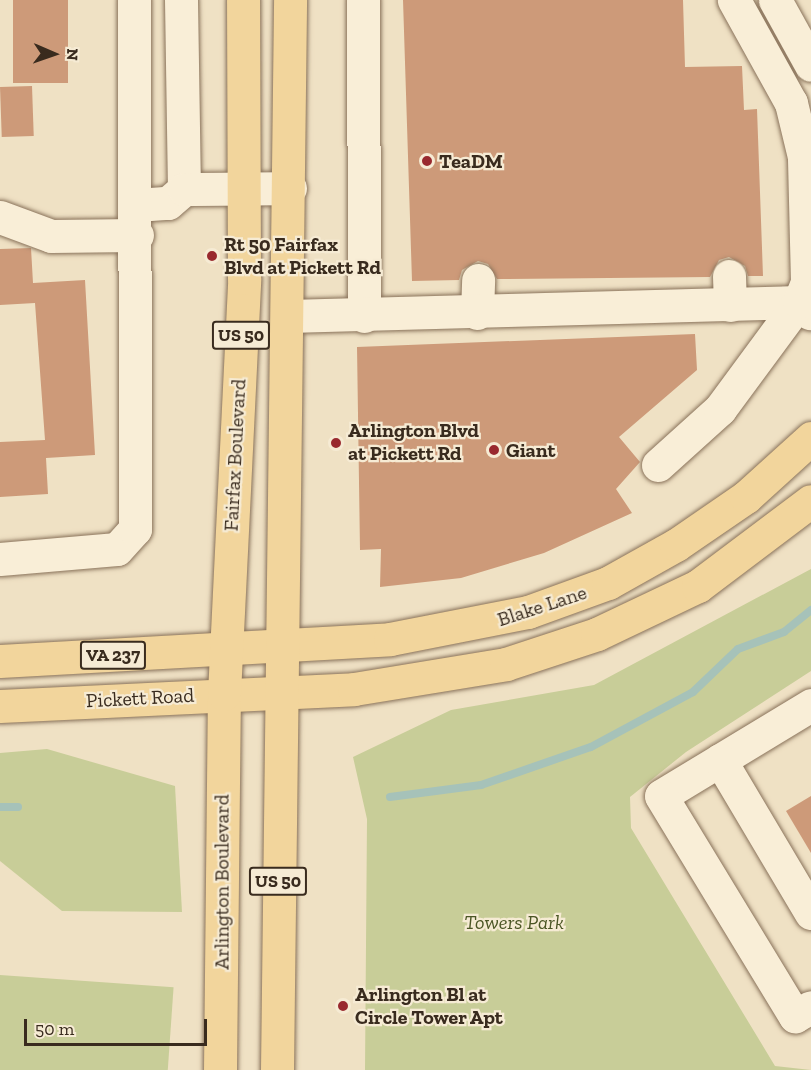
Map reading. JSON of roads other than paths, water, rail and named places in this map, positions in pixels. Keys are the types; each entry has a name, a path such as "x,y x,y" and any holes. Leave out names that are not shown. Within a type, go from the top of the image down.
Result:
{"main road":[{"name":"Fairfax Boulevard","path":"224,693 246,189 243,0"},
{"name":"US 50","path":"277,1070 279,692 288,316 290,0"},
{"name":"Blake Lane","path":"225,650 444,632 570,599 608,583 714,521 811,438"},
{"path":"279,692 413,682 552,652 646,614 698,586 811,501"},
{"name":"VA 237","path":"0,661 225,650"},
{"name":"Pickett Road","path":"0,706 279,692"},
{"name":"Arlington Boulevard","path":"220,1070 224,693"}],"street":[{"path":"0,559 117,549 135,529 134,0"},
{"path":"181,0 184,189"},
{"path":"363,0 363,316"},
{"path":"658,465 720,409 805,308 808,261 804,157 791,103 734,0"},
{"path":"775,0 811,65"},
{"path":"0,217 51,236 136,205 168,203 184,189 290,188"},
{"path":"477,313 478,280"},
{"path":"288,316 477,313 729,291 805,308"},
{"path":"811,705 661,796 795,1016 811,1006"},
{"path":"720,760 811,913"}],"waterway":[{"path":"390,797 481,785 591,747 693,692 738,649 784,632 811,610"},
{"path":"0,807 18,807"}],"place":[{"name":"TeaDM","path":"427,161"},
{"name":"Rt 50 Fairfax Blvd at Pickett Rd","path":"212,256"},
{"name":"Arlington Blvd at Pickett Rd","path":"336,443"},
{"name":"Giant","path":"494,450"},
{"name":"Arlington Bl at Circle Tower Apt","path":"343,1006"}],"park label":[{"name":"Towers Park","path":"514,922"}]}
